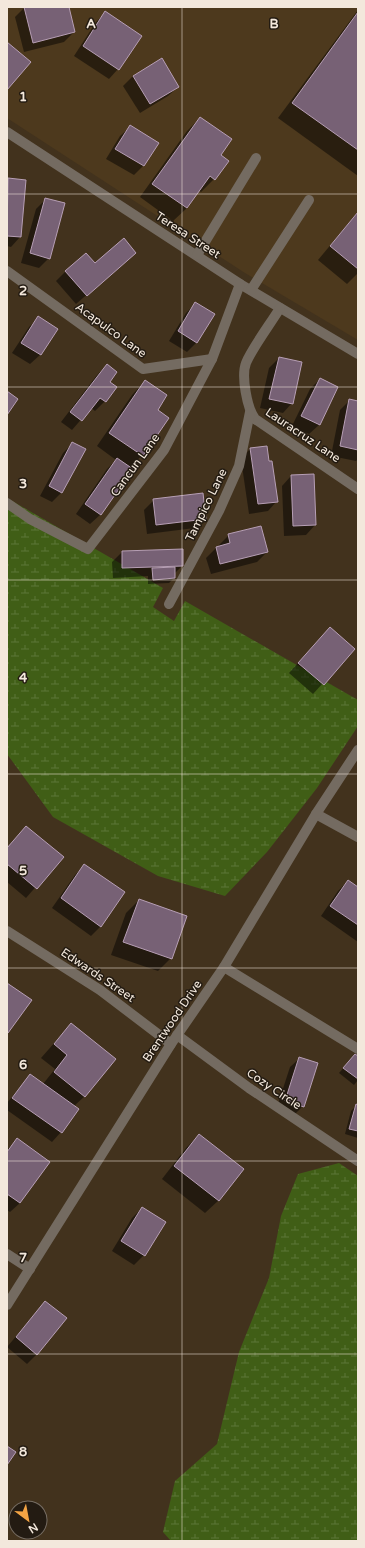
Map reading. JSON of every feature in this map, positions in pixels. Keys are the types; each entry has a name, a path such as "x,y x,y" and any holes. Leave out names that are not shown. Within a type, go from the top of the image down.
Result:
{"street":[{"name":"Teresa Street","path":"7,132 240,284 358,354"},
{"path":"197,255 256,158"},
{"path":"251,290 309,200"},
{"name":"Acapulco Lane","path":"7,271 143,369 212,359"},
{"name":"Cancun Lane","path":"7,503 30,519 88,549 164,450 212,359 240,284"},
{"name":"Lauracruz Lane","path":"280,308 246,364 247,401 250,412 255,419 266,427 358,489"},
{"name":"Tampico Lane","path":"169,604 218,511 239,466 250,412"},
{"name":"Brentwood Drive","path":"7,1305 171,1044 224,967 316,814 358,750"},
{"path":"316,814 358,837"},
{"name":"Edwards Street","path":"7,931 100,990 171,1044"},
{"path":"224,967 358,1049"},
{"name":"Cozy Circle","path":"177,1035 249,1088 358,1161"},
{"path":"7,1254 30,1269"}],"shaded area":[{"path":"7,7 358,7 358,340 245,273 7,118"}],"green space":[{"path":"7,498 163,588 153,607 174,621 185,601 358,700 358,726 317,788 267,852 225,896 158,876 53,817 7,754"},
{"path":"339,1163 358,1176 358,1541 171,1541 163,1532 175,1481 217,1444 239,1352 269,1278 281,1216 298,1174"}],"building":[{"path":"24,7 69,7 75,32 33,43"},
{"path":"105,11 142,36 119,70 83,46"},
{"path":"358,12 358,150 292,103"},
{"path":"7,42 31,62 7,90"},
{"path":"162,58 179,87 150,104 133,76"},
{"path":"200,117 232,139 221,155 229,161 215,180 210,176 187,208 152,184"},
{"path":"130,125 159,143 144,166 115,149"},
{"path":"8,178 26,180 21,237 7,236"},
{"path":"45,198 65,203 50,259 30,253"},
{"path":"358,212 358,269 330,246"},
{"path":"124,238 136,253 87,296 65,271 86,253 95,263"},
{"path":"195,302 215,314 197,343 178,331"},
{"path":"38,316 58,329 41,355 21,343"},
{"path":"279,357 302,362 293,404 269,399"},
{"path":"107,364 117,372 110,382 117,387 106,402 100,398 82,421 70,412"},
{"path":"320,378 338,387 320,425 301,416"},
{"path":"145,380 167,395 158,410 169,418 143,456 109,433"},
{"path":"7,391 18,399 7,415"},
{"path":"349,399 358,401 358,450 340,446"},
{"path":"72,442 86,449 62,493 49,486"},
{"path":"267,446 269,461 272,461 278,502 258,504 250,448"},
{"path":"117,458 133,469 101,515 85,504"},
{"path":"314,474 316,525 293,526 291,475"},
{"path":"203,493 206,519 156,525 153,499"},
{"path":"261,526 268,552 220,564 216,547 230,543 228,534"},
{"path":"183,549 183,566 122,568 122,551"},
{"path":"175,567 175,578 153,580 152,568"},
{"path":"330,627 355,649 324,685 298,663"},
{"path":"26,826 64,857 37,889 7,864 7,848"},
{"path":"84,864 125,892 101,927 61,898"},
{"path":"348,880 358,887 358,925 330,906"},
{"path":"139,899 187,916 172,959 123,942"},
{"path":"7,983 32,1000 8,1033 7,1033"},
{"path":"71,1023 116,1059 85,1097 54,1072 67,1055 54,1044"},
{"path":"355,1054 358,1056 358,1079 343,1068"},
{"path":"299,1057 318,1063 304,1107 285,1101"},
{"path":"30,1074 79,1109 62,1133 12,1098"},
{"path":"356,1104 358,1105 358,1131 349,1129"},
{"path":"199,1134 244,1169 219,1201 174,1166"},
{"path":"17,1138 50,1162 20,1203 7,1194 7,1152"},
{"path":"142,1207 166,1222 145,1256 121,1241"},
{"path":"45,1301 67,1318 37,1355 16,1337"},
{"path":"7,1446 16,1452 7,1465"}]}
